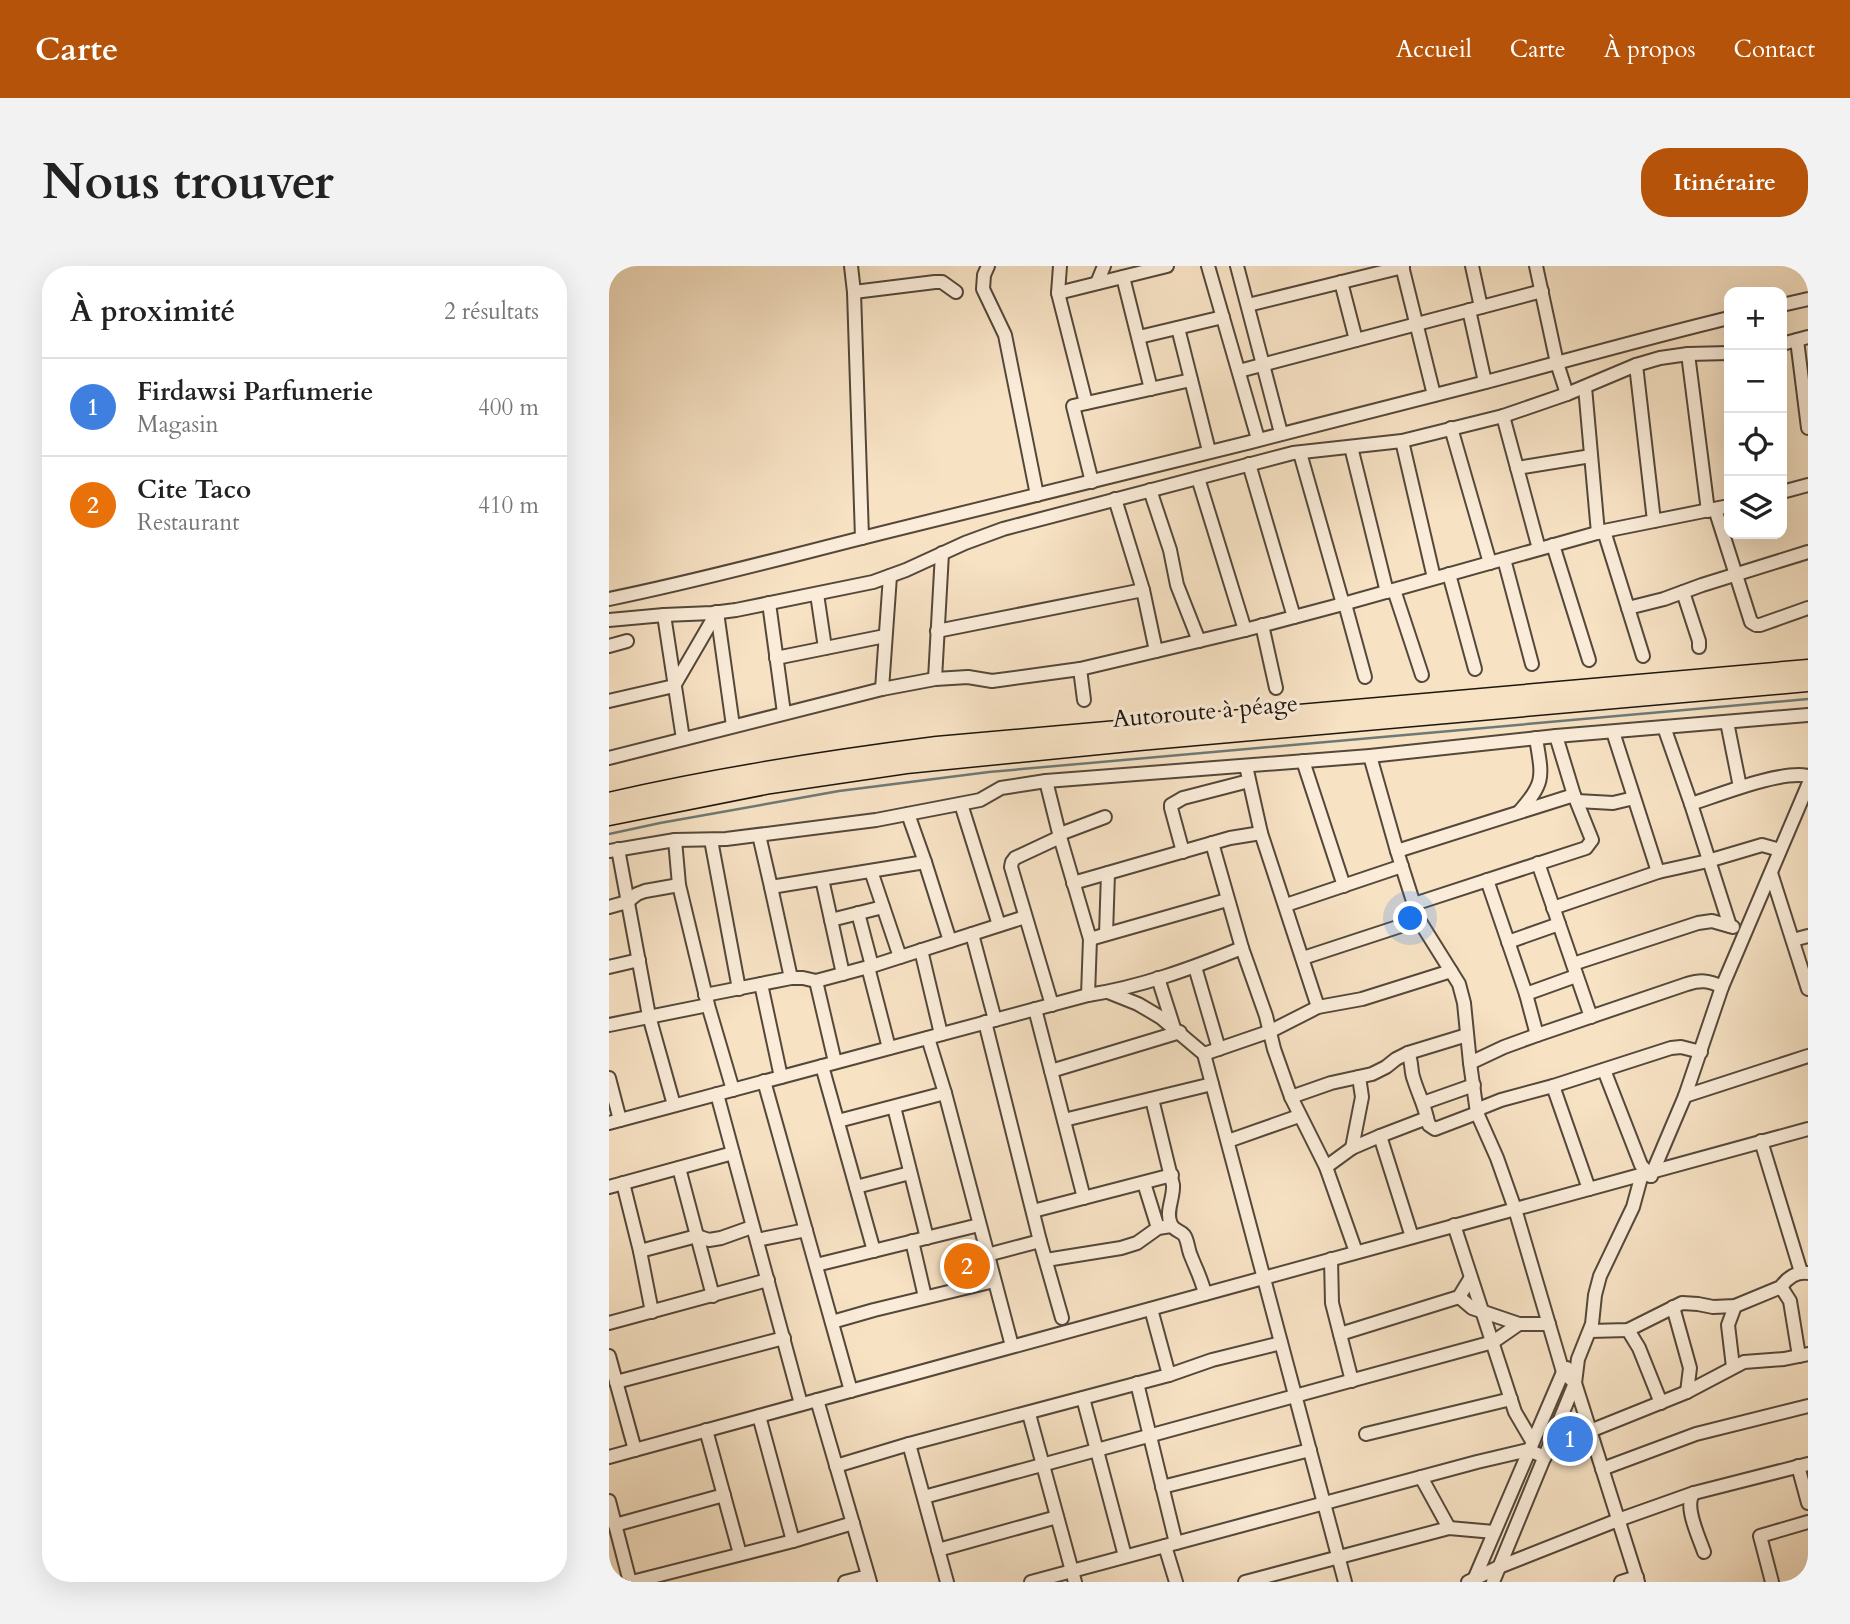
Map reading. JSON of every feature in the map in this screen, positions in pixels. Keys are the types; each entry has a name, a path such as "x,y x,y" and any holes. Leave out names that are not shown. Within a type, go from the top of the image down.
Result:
{"highway":[{"path":"609,802 804,764 937,746 1808,669"},
{"name":"Autoroute à péage","path":"609,817 770,785 920,763 1808,682"}],"street":[{"path":"851,266 862,538"},
{"path":"988,266 983,289 1005,335 1037,495"},
{"path":"1060,266 1058,293 1086,404"},
{"path":"1097,283 1104,266"},
{"path":"1058,293 1167,266"},
{"path":"1209,266 1258,439"},
{"path":"1237,266 1263,365 1285,432 1297,453 1365,677"},
{"path":"1472,266 1485,382"},
{"path":"1536,266 1557,363 1567,394"},
{"path":"1248,305 1348,276 1402,267 1434,395"},
{"path":"1348,276 1356,340"},
{"path":"1123,277 1151,389"},
{"path":"854,292 935,282 942,282 956,292"},
{"path":"1239,371 1542,291"},
{"path":"1787,304 1808,299"},
{"path":"1139,337 1223,317"},
{"path":"609,599 696,581 1092,482 1724,319"},
{"path":"1178,328 1209,451"},
{"path":"1802,338 1808,428"},
{"path":"609,620 717,612 873,582 1003,529 1297,453 1402,441 1503,416 1660,358 1724,353"},
{"path":"1688,354 1712,510 1751,622 1760,625 1808,608"},
{"path":"1636,365 1654,521"},
{"path":"1092,482 1073,406 1191,380"},
{"path":"1585,387 1601,532 1643,656"},
{"path":"1503,416 1539,549"},
{"path":"1451,428 1490,563"},
{"path":"1402,441 1434,578"},
{"path":"1351,447 1390,591 1422,675"},
{"path":"1517,468 1591,456"},
{"path":"1249,464 1294,617"},
{"path":"1198,478 1245,630"},
{"path":"1787,491 1808,485"},
{"path":"1150,490 1170,550 1177,585 1199,640"},
{"path":"1115,499 1143,590 1156,651"},
{"path":"609,758 881,689 935,679 968,677 992,681 1080,668 1156,651 1344,604 1601,532 1724,507"},
{"path":"1553,545 1589,660"},
{"path":"1628,608 1664,599 1808,552"},
{"path":"935,679 942,553"},
{"path":"1504,559 1532,664"},
{"path":"1449,574 1475,669"},
{"path":"881,689 890,576"},
{"path":"937,631 1143,590"},
{"path":"1683,592 1699,647"},
{"path":"817,594 825,648"},
{"path":"769,603 784,713"},
{"path":"609,701 674,686 717,612"},
{"path":"717,612 733,726"},
{"path":"664,615 683,739"},
{"path":"1262,625 1276,688"},
{"path":"776,658 885,636"},
{"path":"609,646 627,641"},
{"path":"1080,668 1084,700"},
{"path":"674,1105 649,1016 628,902 614,850 675,841 759,835 908,814 980,800 1001,788 1046,781 1370,756 1556,736 1808,715"},
{"path":"1727,722 1740,787"},
{"path":"1664,727 1730,926"},
{"path":"1613,732 1658,872"},
{"path":"1414,904 1590,845 1592,840 1575,798 1556,736"},
{"path":"1519,812 1539,787 1542,773 1536,738"},
{"path":"1370,756 1419,920 1459,984 1464,1003 1477,1113 1515,1209 1563,1372 1575,1383 1638,1580 1621,1582"},
{"path":"1303,761 1344,886"},
{"path":"1245,766 1261,832 1318,1007"},
{"path":"1691,804 1740,787 1792,775 1808,776"},
{"path":"1046,781 1090,939 1088,995"},
{"path":"1183,852 1171,805 1184,798 1249,781"},
{"path":"1493,1582 1575,1383 1578,1359 1592,1324 1600,1276 1685,1096 1722,987 1780,850 1802,813 1808,785"},
{"path":"1397,851 1519,812 1575,798 1613,803 1634,799"},
{"path":"961,804 999,925"},
{"path":"908,814 950,941"},
{"path":"1052,1004 1012,874 1012,862 1060,836 1105,817"},
{"path":"1073,883 1212,843 1261,832"},
{"path":"759,835 791,978"},
{"path":"711,840 739,989"},
{"path":"675,841 679,886 707,1000 733,1090"},
{"path":"1212,843 1242,948 1271,1031 1274,1049 1299,1116 1326,1167 1356,1252"},
{"path":"1553,908 1658,872 1762,845 1780,850"},
{"path":"771,887 925,862"},
{"path":"1538,863 1591,1017"},
{"path":"1286,905 1402,866"},
{"path":"871,871 901,957"},
{"path":"1106,934 1108,873"},
{"path":"1771,873 1808,989"},
{"path":"822,879 843,974"},
{"path":"1487,880 1526,994 1537,1035"},
{"path":"609,907 628,902 645,891 679,886"},
{"path":"1090,939 1227,900"},
{"path":"831,920 883,907"},
{"path":"857,914 889,1048"},
{"path":"609,1025 761,984 791,978 816,981 870,967 1025,917"},
{"path":"1303,958 1419,920"},
{"path":"1526,994 1574,970 1698,923 1712,922 1746,931"},
{"path":"1508,942 1559,924"},
{"path":"972,934 1040,1241 1062,1318"},
{"path":"1793,940 1808,936"},
{"path":"609,1078 614,1121 1052,1004 1108,992 1195,967 1242,948"},
{"path":"921,950 945,1093 1012,1346"},
{"path":"609,967 639,960"},
{"path":"1195,967 1219,1049"},
{"path":"1204,1054 1271,1031 1318,1007 1375,996 1451,971"},
{"path":"1158,978 1177,1030"},
{"path":"1470,1063 1504,1047 1698,980 1722,987"},
{"path":"816,981 835,1062"},
{"path":"761,984 781,1077"},
{"path":"1108,992 1138,1004 1177,1030 1204,1054 1345,1582"},
{"path":"1034,1009 1084,1198"},
{"path":"1051,1071 1177,1030"},
{"path":"1291,1097 1331,1083 1380,1071 1408,1052 1467,1035"},
{"path":"1408,1052 1413,1079 1429,1125 1435,1129 1477,1113 1481,1108 1501,1100 1671,1048 1681,1047 1701,1052"},
{"path":"1685,1096 1808,1056"},
{"path":"822,1066 874,1251"},
{"path":"1604,1070 1641,1165 1648,1174"},
{"path":"1352,1148 1362,1097 1359,1077"},
{"path":"764,1081 851,1391"},
{"path":"1064,1120 1212,1084"},
{"path":"1423,1103 1474,1085"},
{"path":"1553,1086 1589,1189"},
{"path":"838,1121 945,1093"},
{"path":"717,1094 801,1404"},
{"path":"1046,1261 1121,1248 1137,1243 1165,1227 1174,1193 1172,1175 1152,1099"},
{"path":"894,1107 927,1238"},
{"path":"1227,1142 1299,1116"},
{"path":"1326,1167 1352,1148 1427,1118"},
{"path":"609,1457 1808,1129"},
{"path":"1380,1136 1412,1237"},
{"path":"1590,1331 1628,1330 1682,1303 1713,1307 1735,1306 1781,1287 1786,1280 1804,1272 1762,1142"},
{"path":"609,1186 733,1153"},
{"path":"678,1168 713,1296"},
{"path":"856,1187 910,1173"},
{"path":"1033,1211 1172,1175"},
{"path":"623,1183 652,1312"},
{"path":"1144,1183 1165,1227 1186,1237 1205,1294"},
{"path":"816,1265 979,1225"},
{"path":"1454,1226 1515,1412 1530,1445 1545,1457"},
{"path":"640,1251 697,1236 709,1240 721,1238 752,1227"},
{"path":"757,1240 806,1230"},
{"path":"912,1241 925,1297"},
{"path":"987,1255 1040,1241"},
{"path":"1331,1259 1332,1303 1352,1381"},
{"path":"1340,1334 1459,1297 1470,1279"},
{"path":"609,1323 768,1280"},
{"path":"832,1322 994,1281"},
{"path":"1590,1431 1687,1392 1744,1362 1803,1355 1790,1301 1781,1287"},
{"path":"1459,1297 1467,1305 1519,1324 1549,1324"},
{"path":"1733,1367 1728,1325 1735,1306"},
{"path":"1673,1307 1690,1368 1687,1392"},
{"path":"1151,1309 1169,1375"},
{"path":"924,1497 1493,1342 1519,1324"},
{"path":"1628,1330 1639,1348 1661,1403"},
{"path":"616,1382 784,1338"},
{"path":"836,1466 1281,1343"},
{"path":"609,1356 635,1450"},
{"path":"1471,1582 1563,1372 1578,1359"},
{"path":"1137,1383 1162,1487 1176,1582"},
{"path":"1083,1398 1125,1556"},
{"path":"1366,1434 1511,1399"},
{"path":"817,1400 869,1579 845,1582"},
{"path":"1602,1469 1696,1434 1808,1406"},
{"path":"1029,1414 1073,1577"},
{"path":"759,1416 793,1541"},
{"path":"706,1430 740,1554"},
{"path":"909,1444 947,1582"},
{"path":"1031,1582 1073,1577 1125,1556 1324,1504 1530,1445"},
{"path":"1162,1487 1310,1450"},
{"path":"1471,1582 1499,1567 1694,1493 1803,1465 1808,1503"},
{"path":"1421,1477 1449,1528"},
{"path":"1694,1493 1689,1501 1690,1510 1704,1552"},
{"path":"615,1525 724,1495"},
{"path":"609,1501 631,1582 853,1523"},
{"path":"938,1550 1058,1517"},
{"path":"1772,1582 1760,1536 1808,1522"},
{"path":"1245,1582 1449,1528 1494,1532"}],"waterway":[{"path":"609,834 839,791 989,772 1808,699"}],"place":[{"name":"Cite Taco","path":"967,1266"},
{"name":"Firdawsi Parfumerie","path":"1570,1439"}]}
